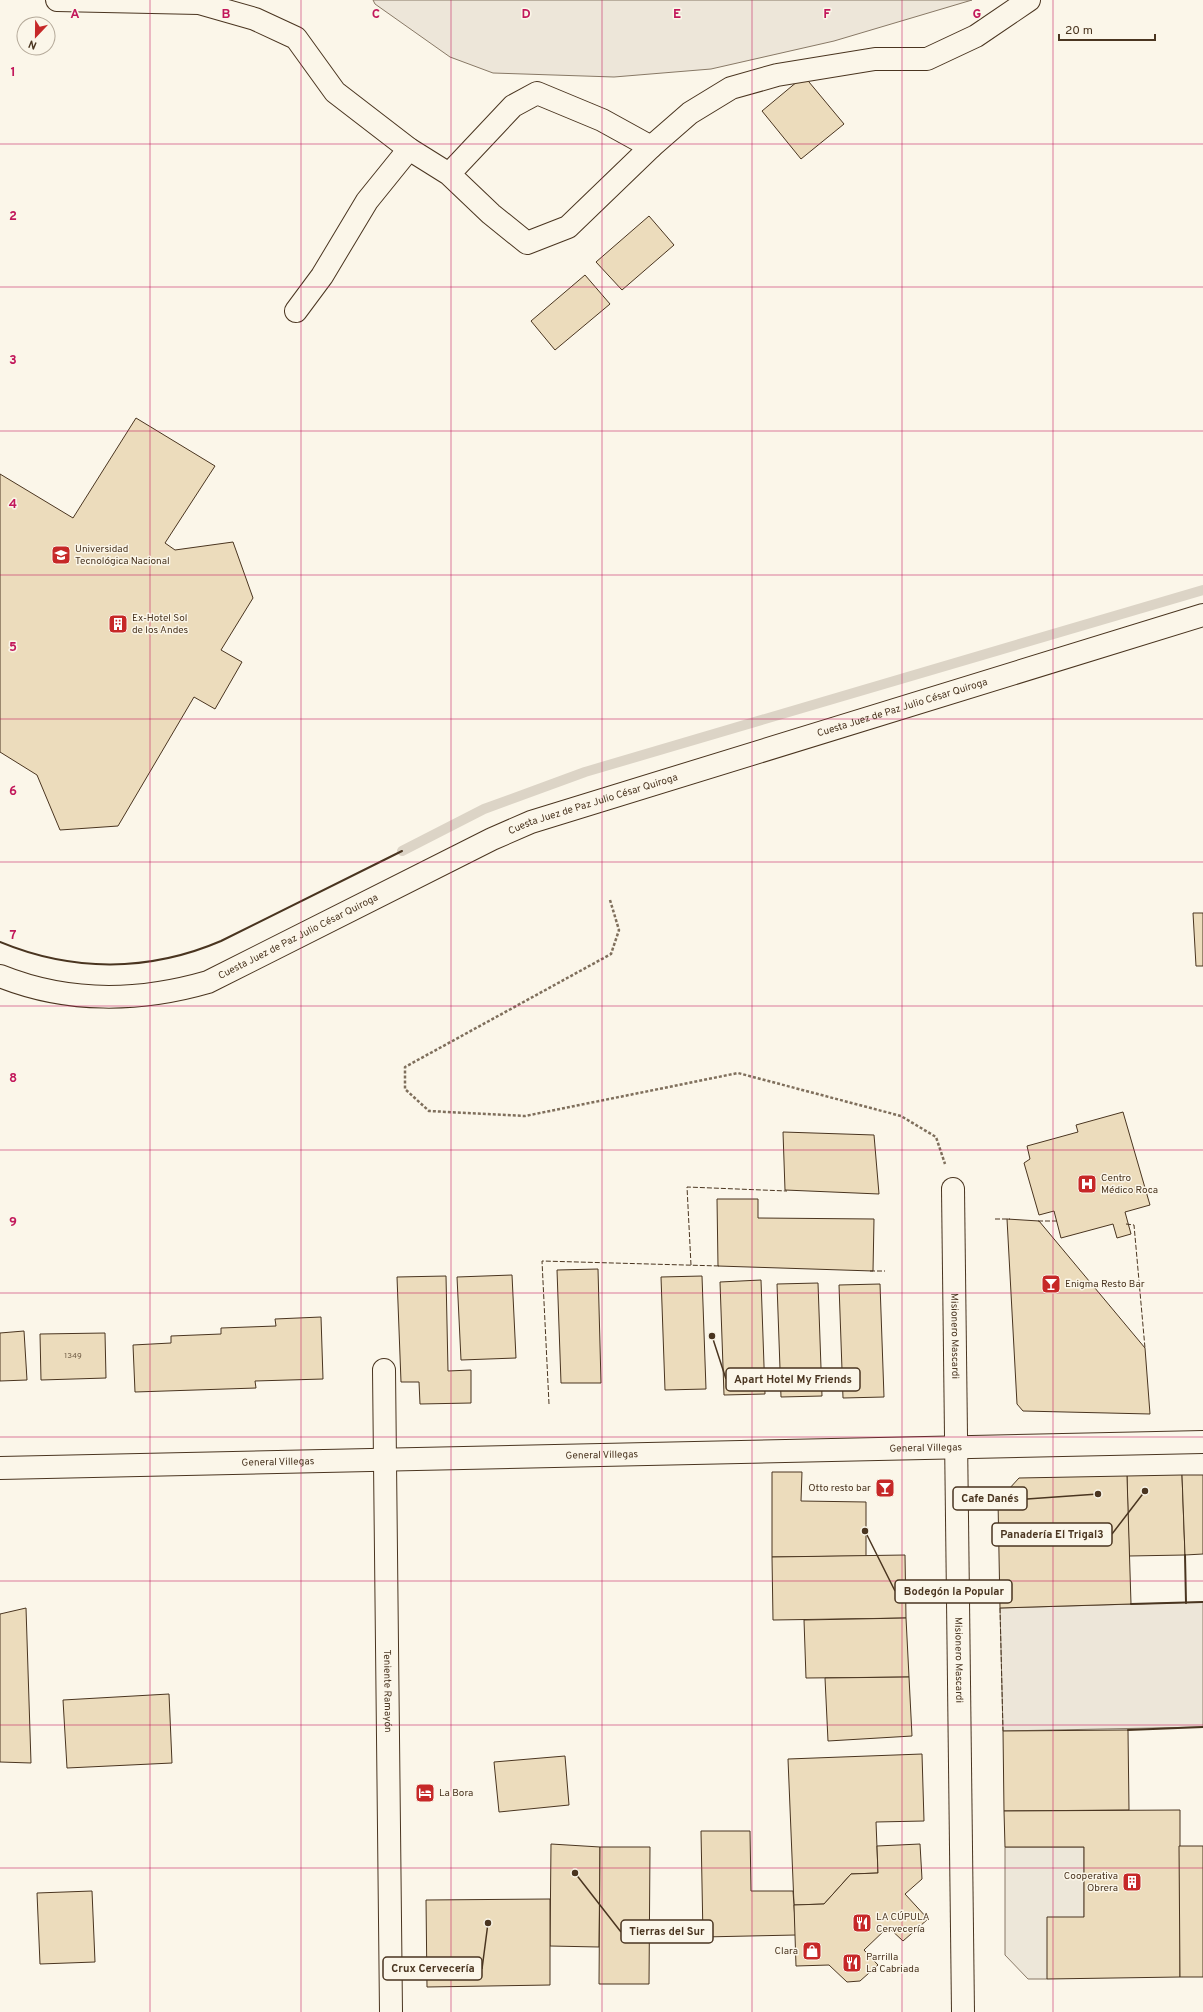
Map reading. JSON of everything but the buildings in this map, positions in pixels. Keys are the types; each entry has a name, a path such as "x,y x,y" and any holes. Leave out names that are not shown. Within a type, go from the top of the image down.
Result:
{"street":[{"path":"57,0 199,3 255,19 296,38 334,92 409,149 449,174 491,214 527,243 568,227 651,147 690,113 731,88 778,75 875,59 927,59 976,36 1029,0"},
{"path":"449,174 513,106 537,93 602,120 651,147"},
{"path":"296,311 322,276 367,201 409,149"},
{"name":"Cuesta Juez de Paz Julio César Quiroga","path":"0,976 53,992 95,998 165,993 208,982 492,839 531,822 1203,615"},
{"name":"Misionero Mascardi","path":"953,1189 963,2012"},
{"name":"Teniente Ramayón","path":"384,1370 391,2012"},
{"name":"General Villegas","path":"0,1468 1203,1442"}],"path":[{"path":"610,900 619,930 611,954 405,1067 405,1089 429,1111 525,1116 738,1073 901,1116 936,1137 953,1189"}],"shaded area":[{"path":"373,0 972,0 834,41 711,69 614,77 493,73 450,57 375,4"},
{"path":"1203,1602 1203,1727 1003,1731 1000,1608"},
{"path":"1005,1847 1084,1847 1084,1917 1047,1979 1028,1979 1005,1955"}],"waterway":[{"path":"402,851 484,809 585,772 1203,590"}],"fence":[{"path":"691,1265 687,1187 787,1191"},
{"path":"995,1219 1010,1219"},
{"path":"1038,1221 1058,1221"},
{"path":"1126,1224 1134,1225 1145,1348"},
{"path":"549,1404 542,1261 720,1266"},
{"path":"870,1271 885,1271"},
{"path":"1000,1608 1003,1731"}],"wall":[{"path":"0,942 27,952 55,959 83,963 138,963 166,958 194,951 221,941 402,851"},
{"path":"1185,1555 1186,1603"},
{"path":"1131,1604 1203,1602"},
{"path":"1128,1730 1203,1727"}],"place":[{"name":"Universidad Tecnológica Nacional","path":"61,555"},
{"name":"Ex-Hotel Sol de los Andes","path":"118,624"},
{"name":"Centro Médico Roca","path":"1087,1184"},
{"name":"Enigma Resto Bar","path":"1051,1284"},
{"name":"Apart Hotel My Friends","path":"712,1336"},
{"name":"Otto resto bar","path":"885,1488"},
{"name":"Panadería El Trigal3","path":"1145,1491"},
{"name":"Cafe Danés","path":"1098,1494"},
{"name":"Bodegón la Popular","path":"865,1531"},
{"name":"La Bora","path":"425,1793"},
{"name":"Tierras del Sur","path":"575,1873"},
{"name":"Cooperativa Obrera","path":"1132,1882"},
{"name":"Crux Cervecería","path":"488,1923"},
{"name":"LA CÚPULA Cervecería","path":"862,1923"},
{"name":"Clara","path":"812,1951"},
{"name":"Parrilla La Cabriada","path":"852,1963"}]}
